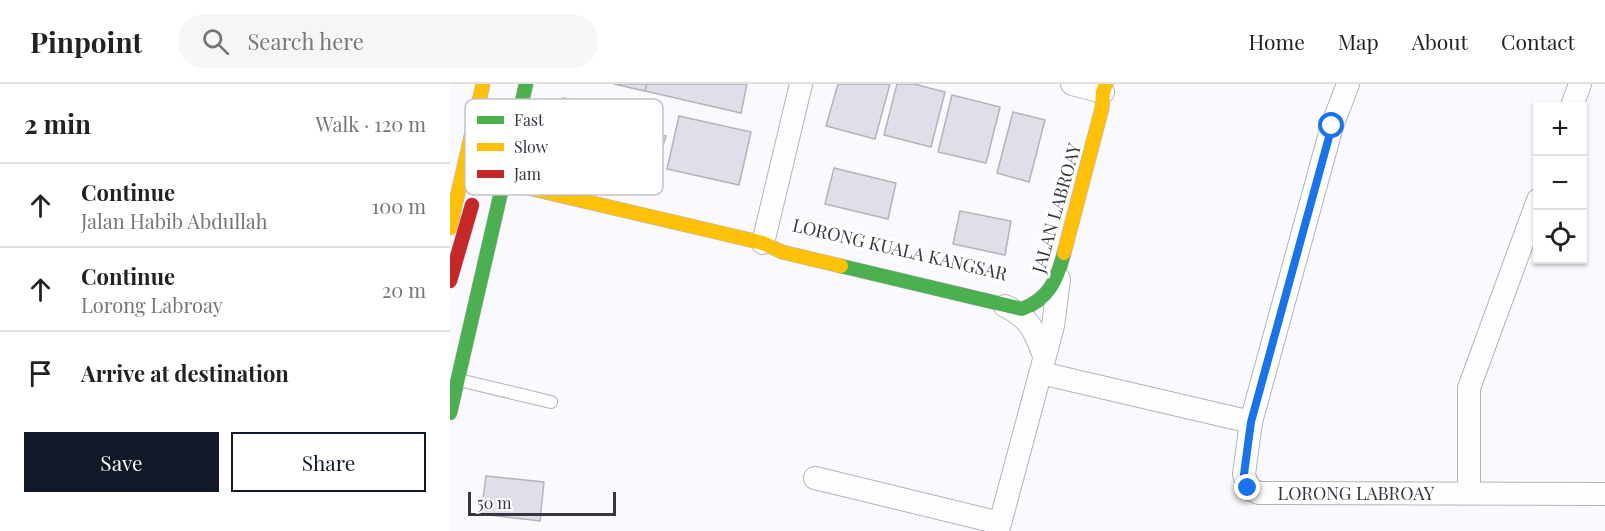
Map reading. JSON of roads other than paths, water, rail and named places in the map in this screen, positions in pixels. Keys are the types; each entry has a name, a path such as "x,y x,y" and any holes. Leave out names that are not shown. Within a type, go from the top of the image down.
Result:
{"main road":[{"path":"480,99 483,84"},
{"path":"492,99 496,84"},
{"path":"522,99 526,84"},
{"name":"LORONG KUALA KANGSAR","path":"1031,289 1040,282 1048,267 1092,102 1104,88"},
{"name":"JALAN LABROAY","path":"1009,299 1022,309 1034,304 1052,290 1060,270 1102,108 1104,88"},
{"path":"450,228 465,163"},
{"path":"450,281 474,199 478,195"},
{"path":"450,413 500,195"},
{"name":"LORONG KUALA KANGSAR","path":"558,195 763,243 782,252 1009,299"}],"street":[{"path":"763,243 801,84"},
{"path":"1072,84 1104,88"},
{"name":"LORONG LABROAY","path":"1348,84 1332,126 1251,422 1244,474 1248,488 1259,493 1605,494"},
{"path":"1573,102 1580,84"},
{"path":"1469,493 1469,388 1534,210"},
{"path":"815,478 999,527 1053,326 1060,270"},
{"path":"1009,299 1035,331 1042,365"},
{"path":"1042,365 1251,422"}],"lane":[{"path":"458,380 551,402"}]}
